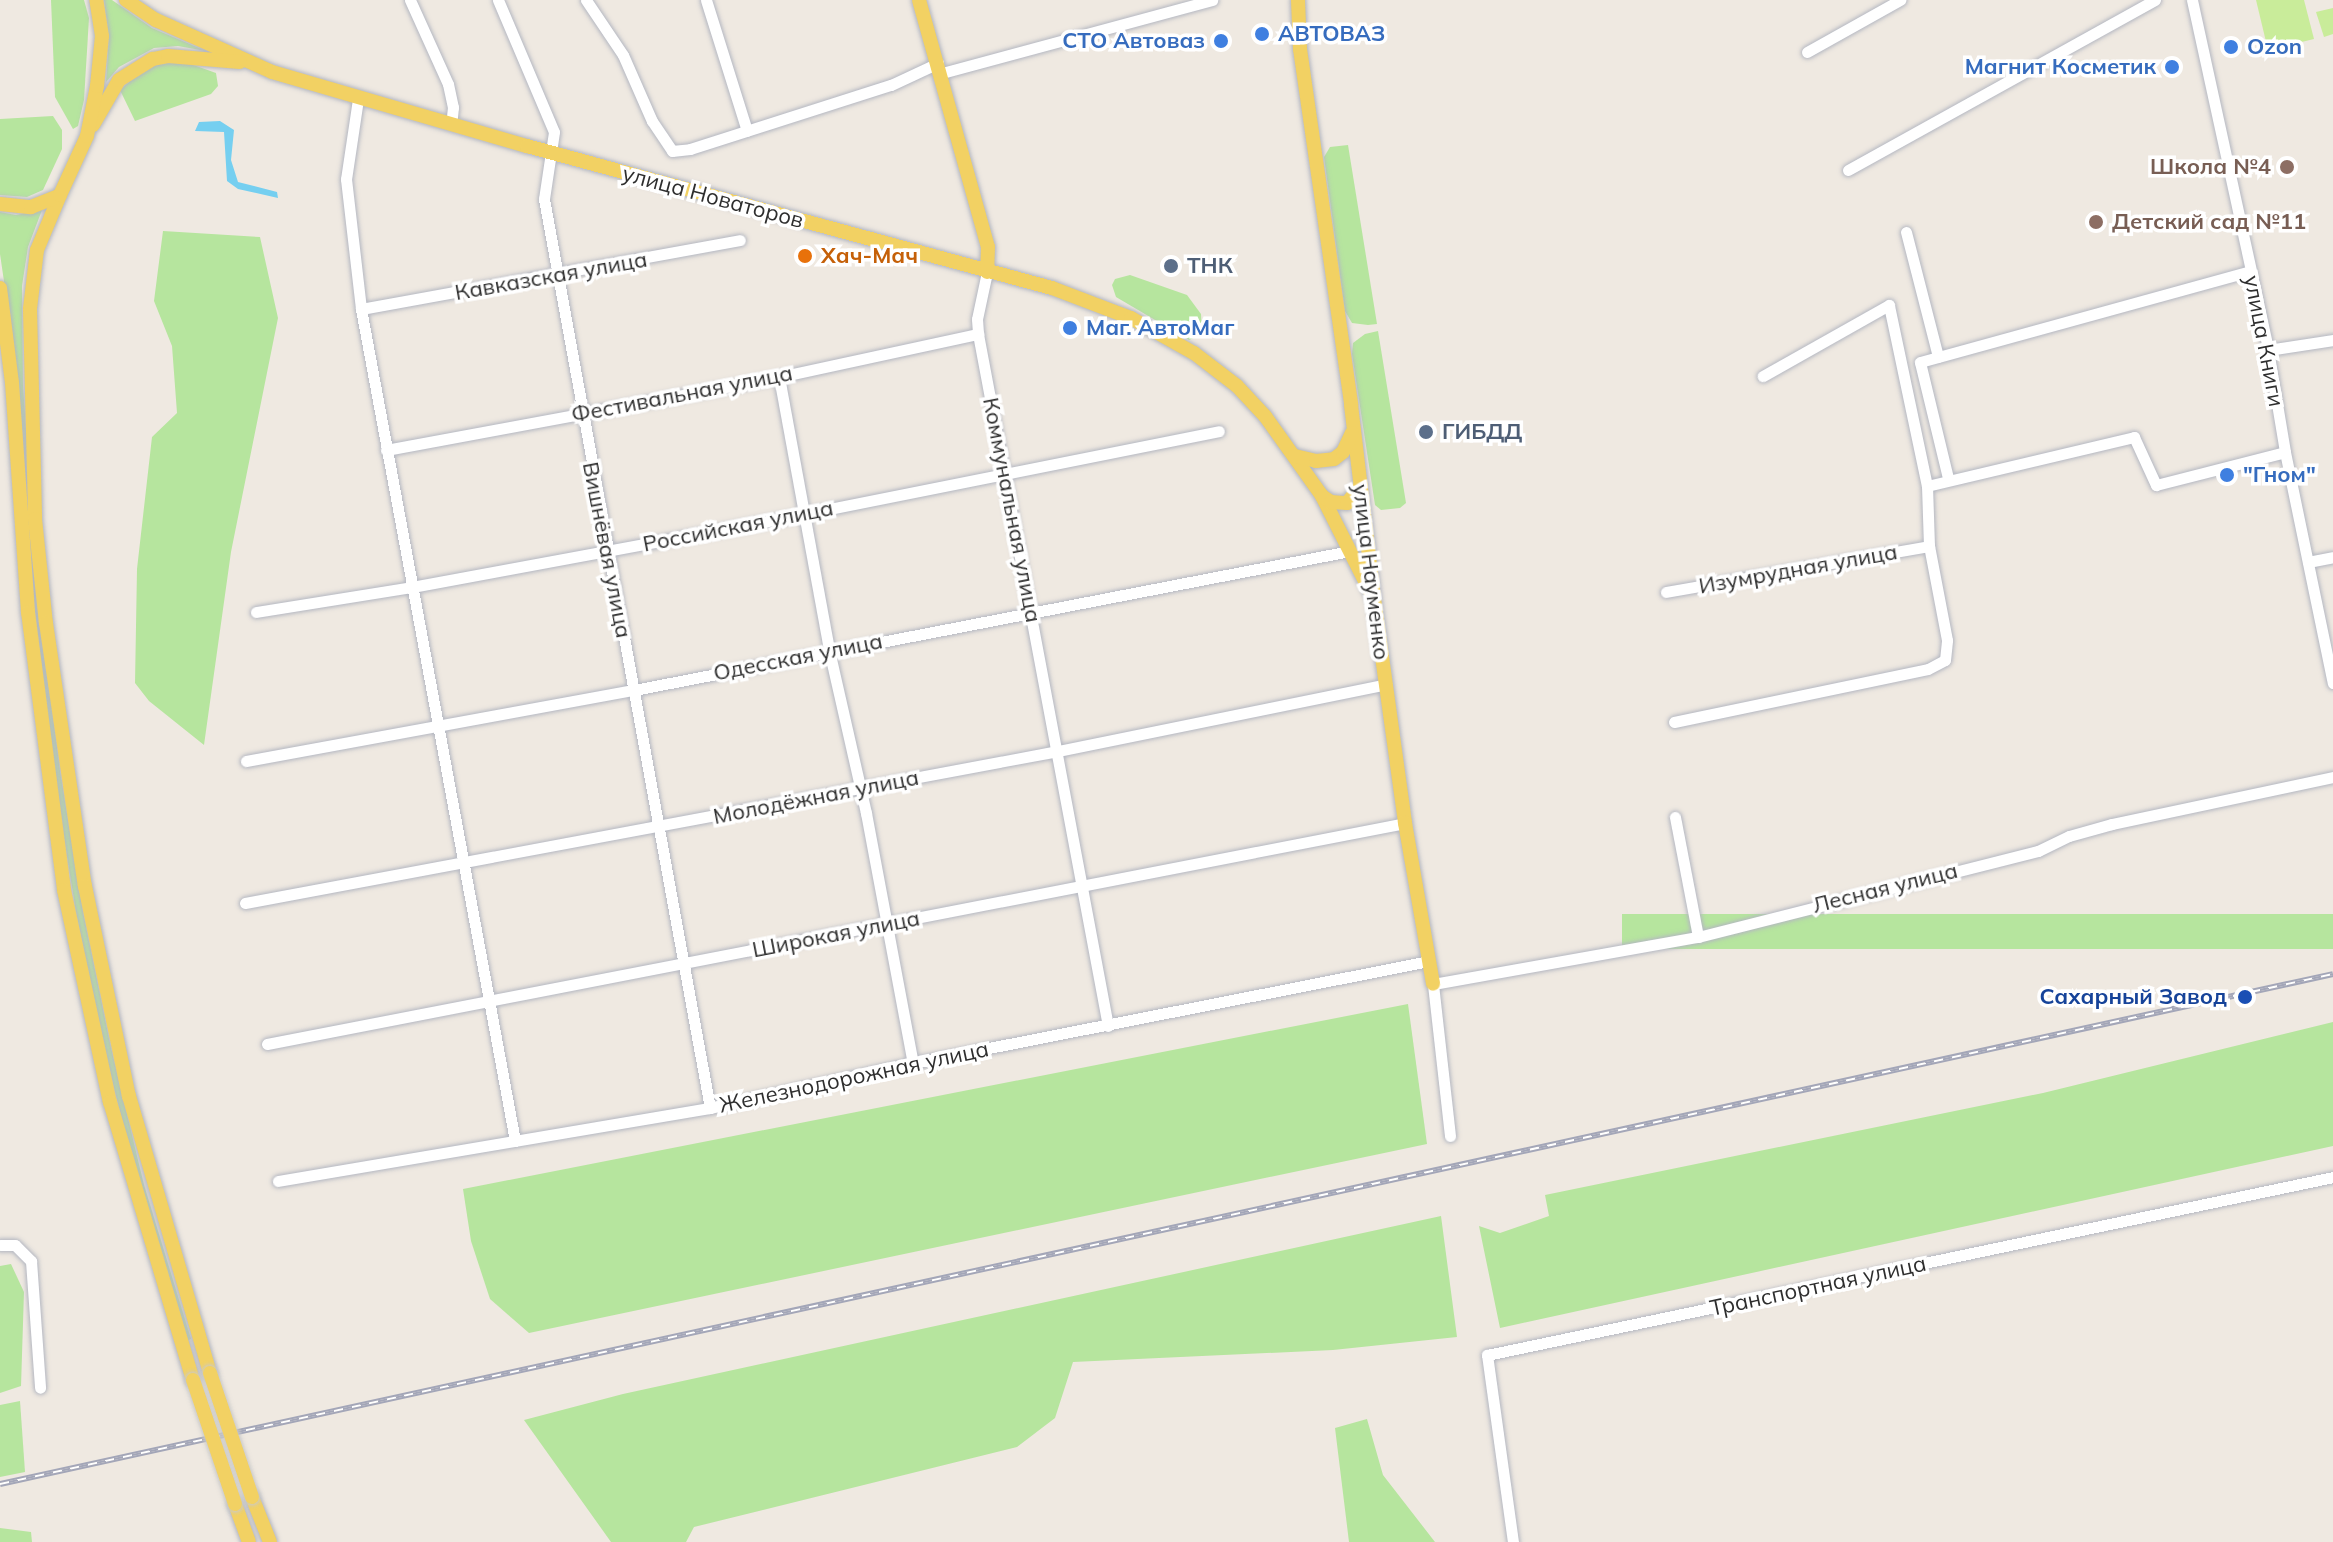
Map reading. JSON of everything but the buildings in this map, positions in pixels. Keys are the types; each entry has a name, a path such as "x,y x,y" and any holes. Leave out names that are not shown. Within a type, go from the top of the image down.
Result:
{"main road":[{"path":"87,136 102,36 96,0"},
{"path":"126,0 156,20 252,63"},
{"name":"Коммунальная улица","path":"919,0 988,247 987,272"},
{"path":"1296,2 1353,429 1345,457 1323,477 1322,496 1331,502 1347,503 1361,486"},
{"path":"252,63 168,56 153,59 119,80 87,136 37,250 30,309 35,519 48,637 85,886 129,1096 210,1373 270,1542"},
{"name":"улица Новаторов","path":"252,63 358,99 1092,302 1182,345 1237,386 1265,416 1322,496 1374,599"},
{"path":"0,204 31,207 60,195"},
{"path":"0,288 12,383 28,612 64,890 110,1102 193,1380 249,1542"},
{"path":"1295,456 1323,461 1345,457"},
{"name":"улица Науменко","path":"1345,457 1361,486 1405,823 1433,984"}],"street":[{"path":"410,0 448,84 453,107 451,125"},
{"name":"Вишнёвая улица","path":"498,0 554,132 544,199 710,1108"},
{"path":"586,0 623,55 652,121 672,151 690,149 940,68 1212,0"},
{"path":"706,0 747,131"},
{"path":"1807,52 1900,0"},
{"path":"1848,170 2155,0"},
{"name":"улица Книги","path":"2192,0 2268,350 2285,452 2333,683"},
{"path":"358,99 346,179 361,309 515,1141"},
{"path":"1906,232 1938,357"},
{"name":"Кавказская улица","path":"361,309 740,240"},
{"path":"1948,478 1920,362 2251,271"},
{"name":"Коммунальная улица","path":"987,272 977,319 978,334 1108,1026"},
{"path":"1674,722 1928,669 1945,660 1947,640 1929,546 1927,486 1889,305 1763,376"},
{"name":"Фестивальная улица","path":"386,450 779,377 978,334"},
{"path":"2268,350 2333,340"},
{"path":"779,377 829,650 860,788 913,1063"},
{"name":"Российская улица","path":"256,612 608,551 1219,431"},
{"path":"1927,486 1948,478 2134,437 2156,485 2285,452"},
{"name":"Изумрудная улица","path":"1666,592 1929,546"},
{"name":"Одесская улица","path":"246,761 634,690 1350,551"},
{"path":"2308,562 2333,557"},
{"name":"Молодёжная улица","path":"245,903 1058,751 1386,684"},
{"name":"Лесная улица","path":"1433,984 1698,937 2038,851 2069,836 2112,824 2333,777"},
{"path":"1675,817 1698,937"},
{"name":"Широкая улица","path":"267,1044 1083,888 1405,823"},
{"name":"Железнодорожная улица","path":"278,1181 710,1108 913,1063 1429,961"},
{"name":"улица Науменко","path":"1433,984 1450,1136"},
{"name":"Транспортная улица","path":"1513,1542 1487,1355 2333,1177"},
{"path":"0,1245 15,1245 31,1261 40,1388"}],"green space":[{"path":"51,0 84,0 89,18 84,100 78,126 73,129 55,97"},
{"path":"104,0 112,0 152,28 206,51 178,46 154,48 119,67 106,82 109,37"},
{"path":"2256,0 2304,0 2314,39 2268,50"},
{"path":"2333,8 2333,34 2324,37 2316,12"},
{"path":"167,60 185,62 216,73 218,86 211,94 135,121 120,90 149,65"},
{"path":"53,116 62,130 62,149 43,190 27,197 0,195 0,119"},
{"path":"1348,145 1377,324 1352,323 1345,311 1324,157 1330,147"},
{"path":"42,210 28,247 22,286 23,386 37,592 60,771 83,912 144,1185 191,1339 186,1341 138,1183 104,1048 76,912 53,769 33,591 19,384 0,254 0,212 16,215"},
{"path":"163,231 260,237 278,318 231,552 204,745 149,701 135,683 137,569 152,437 177,413 172,346 154,301"},
{"path":"1130,275 1187,295 1201,314 1202,334 1189,340 1116,297 1112,285 1115,279"},
{"path":"1378,331 1406,503 1400,508 1381,510 1375,505 1352,354 1353,343 1365,334"},
{"path":"1622,914 2333,914 2333,949 1622,949"},
{"path":"1408,1004 1427,1144 529,1333 490,1299 471,1241 463,1189"},
{"path":"2333,1022 2333,1146 1500,1328 1479,1226 1500,1233 1549,1216 1545,1195 2043,1093"},
{"path":"1441,1216 1457,1337 1333,1350 1073,1362 1055,1418 1017,1447 694,1527 686,1542 611,1542 524,1420 623,1394"},
{"path":"11,1264 24,1292 21,1386 0,1393 0,1266"},
{"path":"20,1401 25,1472 0,1477 0,1405"},
{"path":"1367,1419 1383,1475 1435,1542 1349,1542 1335,1428"},
{"path":"0,1528 31,1532 32,1542 0,1542"}],"water":[{"path":"220,121 234,130 231,160 238,182 277,192 278,198 238,189 227,181 224,132 195,131 199,122"}],"railway":[{"path":"0,1484 2333,974"}],"place":[{"name":"АВТОВАЗ","path":"1262,34"},
{"name":"СТО Автоваз","path":"1221,41"},
{"name":"Ozon","path":"2231,47"},
{"name":"Магнит Косметик","path":"2172,67"},
{"name":"Школа №4","path":"2287,167"},
{"name":"Детский сад №11","path":"2096,222"},
{"name":"Хач-Мач","path":"805,256"},
{"name":"ТНК","path":"1171,266"},
{"name":"Маг. АвтоМаг","path":"1070,328"},
{"name":"ГИБДД","path":"1426,432"},
{"name":"\"Гном\"","path":"2227,475"},
{"name":"Сахарный Завод","path":"2245,997"}]}
